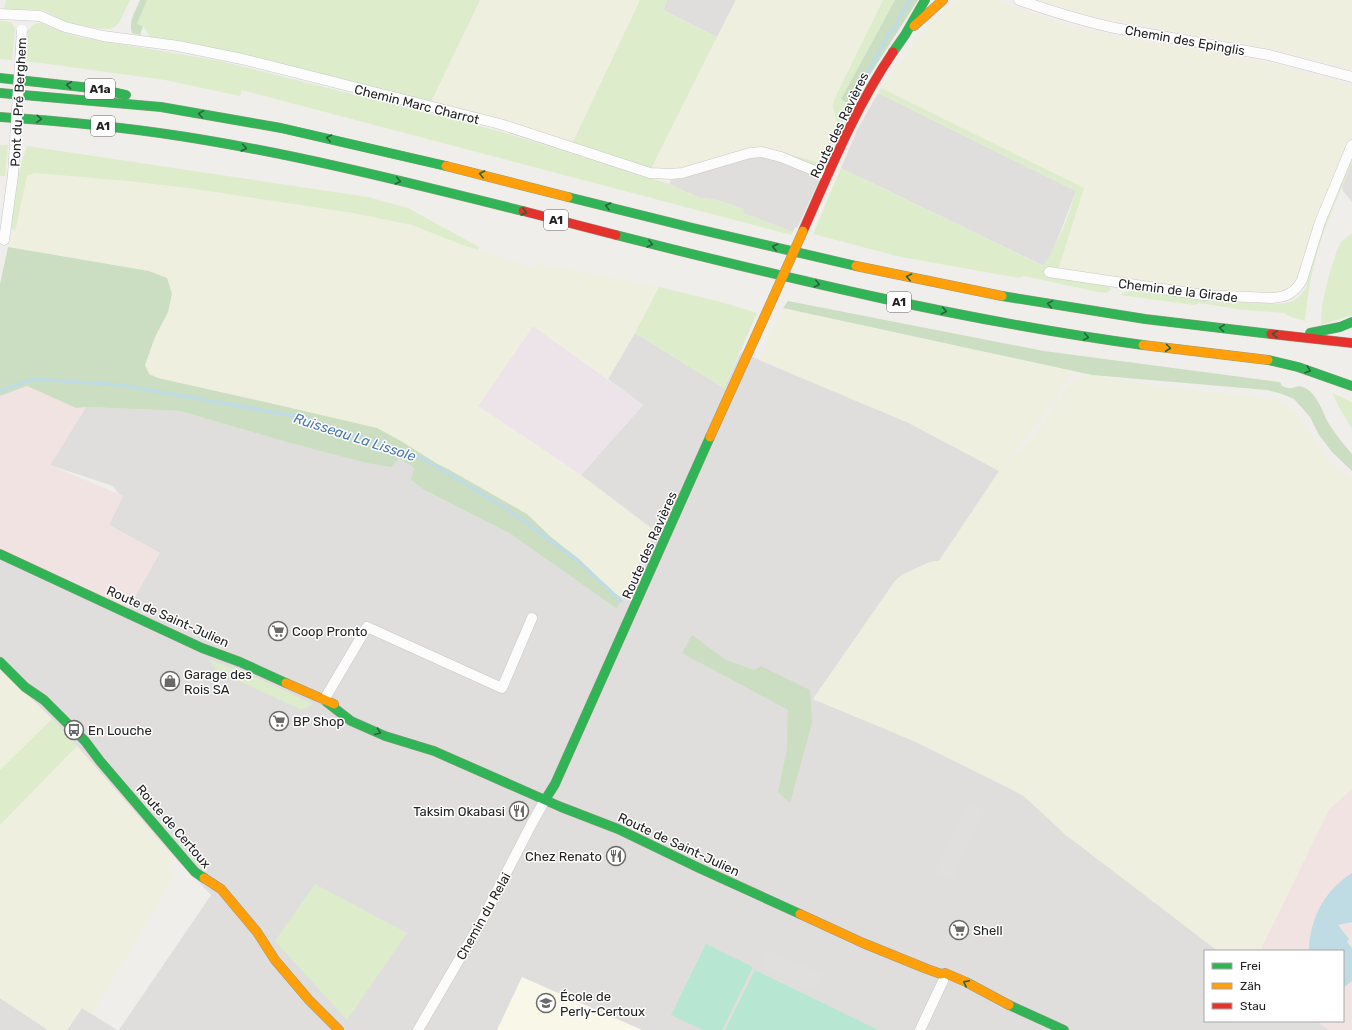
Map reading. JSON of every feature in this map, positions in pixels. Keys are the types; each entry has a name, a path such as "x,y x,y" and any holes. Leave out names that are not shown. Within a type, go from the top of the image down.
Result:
{"main road":[{"name":"Route des Ravières","path":"546,800 562,770 849,128 875,80 905,35 925,0"},
{"name":"Route des Ravières","path":"905,35 943,0"},
{"name":"A1a","path":"0,78 100,89 116,92 161,107"},
{"name":"A1","path":"0,93 161,107 274,127 450,166 772,247 990,294 1145,319 1290,335"},
{"name":"A1","path":"0,116 113,127 206,140 404,182 752,268 881,298 980,318 1093,338 1268,360 1293,366 1334,380"},
{"path":"1290,335 1325,330 1352,322"},
{"path":"1290,335 1352,343"},
{"path":"1334,380 1352,386"},
{"path":"1334,380 1352,395"},
{"name":"Route de Saint-Julien","path":"1,553 202,648 240,662 354,712"},
{"name":"Route de Certoux","path":"0,662 28,690 44,700 84,741 195,872 221,889 257,932 275,960 339,1030"},
{"name":"Route de Saint-Julien","path":"324,700 351,721 386,736 434,751 589,819 618,829 863,943 942,977 1052,1030"},
{"name":"Route de Saint-Julien","path":"390,727 405,741"},
{"name":"Route de Saint-Julien","path":"942,977 945,974 966,982 999,1001 1064,1030"}],"street":[{"name":"Chemin des Epinglis","path":"1019,0 1090,23 1270,55 1352,78"},
{"name":"Chemin Marc Charrot","path":"0,14 40,16 65,27 103,36 178,46 242,59 500,124 650,173 682,173 750,153 762,152 775,154 827,176"},
{"name":"Pont du Pré Berghem","path":"4,240 14,174 23,15"},
{"name":"Chemin de la Girade","path":"1048,272 1203,295 1281,298 1288,295 1299,286 1302,280 1320,222 1352,146"},
{"path":"324,700 367,627 502,688 532,618"},
{"name":"Chemin du Relai","path":"418,1030 480,924 532,823 546,800"},
{"path":"920,1030 942,977"}],"shaded area":[{"path":"667,0 736,0 717,37 663,10"},
{"path":"878,93 1076,191 1053,251 1044,266 841,168 857,130"},
{"path":"756,156 773,159 817,176 819,181 797,228 795,227 793,232 743,213 743,209 713,199 700,198 669,184 671,180"},
{"path":"1352,164 1352,202 1343,191 1342,187"},
{"path":"533,326 643,405 581,475 478,406"},
{"path":"635,333 724,388 741,352 909,423 1000,471 939,561 930,562 902,575 895,581 813,699 914,741 1025,797 1066,835 1217,950 1204,950 1204,1022 1318,1022 1329,1030 119,1030 211,895 175,858 52,719 0,668 0,553 160,553 109,525 122,498 113,486 50,465 86,407 180,411 283,441 399,458 414,468 426,491 509,533 617,609 655,531 581,475 643,405 608,379"},
{"path":"27,386 76,408 86,407 50,465 123,496 109,525 160,553 128,609 0,553 0,396"},
{"path":"1352,789 1352,1030 1329,1030 1318,1022 1344,1022 1344,950 1260,950 1329,809"},
{"path":"967,803 984,810 952,880 936,872"},
{"path":"768,950 823,975 816,991 761,966"},
{"name":"École de Perly-Certoux","path":"522,977 642,1030 497,1030"},
{"path":"0,998 48,1030 0,1030"},
{"path":"82,1008 117,1030 67,1030"}],"green space":[{"path":"6,0 130,0 119,23 113,28 102,29 68,23 43,10 4,9"},
{"path":"140,0 147,0 137,24 143,26 140,35 132,33 131,24"},
{"path":"147,0 480,0 431,102 151,38 143,26 137,24"},
{"path":"480,0 640,0 573,142 431,102"},
{"path":"640,0 667,0 663,10 717,37 651,169 573,142"},
{"path":"736,0 883,0 834,100 833,107 838,125 820,163 772,149 759,147 673,170 651,169"},
{"path":"883,0 895,0 841,99 845,102 853,101 822,168 772,149 820,163 838,125 833,107 834,100"},
{"path":"895,0 918,0 853,101 845,102 841,99"},
{"path":"958,0 995,0 1069,26 1118,37 1223,54 1282,66 1347,84 1352,87 1352,137 1323,203 1299,272 1292,284 1284,292 1274,293 1212,292 1058,270 1084,188 881,88 922,32 945,8"},
{"path":"1040,0 1352,0 1352,69 1267,48 1108,19 1074,11"},
{"path":"0,21 11,22 15,28 12,60 0,59"},
{"path":"41,23 79,37 220,61 499,131 669,184 700,198 713,199 730,204 744,209 743,213 793,232 791,235 242,90 240,96 165,80 26,61 28,30 34,24"},
{"path":"881,88 1084,188 1058,270 1107,285 1111,289 1110,291 1106,293 1024,276 1019,278 901,257 813,234 841,168 1043,266 1058,239 1076,191 878,93"},
{"path":"0,145 8,145 5,176 0,176"},
{"path":"27,146 368,197 408,208 479,247 478,250 412,225 353,213 188,188 35,173 27,176 15,232 9,226 11,206 15,186"},
{"path":"1352,155 1352,164 1323,233 1310,283 1305,321 1291,317 1284,313 1243,310 1199,303 1194,305 1120,295 1133,290 1140,290 1229,301 1280,304 1295,300 1306,288 1317,243"},
{"path":"35,173 188,188 353,213 422,228 460,244 534,268 536,263 659,287 635,333 608,379 533,326 478,406 581,475 655,531 622,598 613,592 580,560 551,537 527,514 436,463 401,441 152,376 146,370 145,365 155,337 168,312 172,294 169,283 149,271 8,247 15,232 27,176"},
{"path":"1352,233 1352,315 1321,325 1322,305 1337,250 1341,242"},
{"path":"8,247 149,271 167,278 172,294 168,312 155,337 145,365 149,374 158,378 377,428 527,514 551,537 580,560 613,592 622,598 617,609 509,533 426,491 411,480 414,468 399,458 391,467 367,463 283,441 180,411 86,407 76,408 27,386 0,396 0,284"},
{"path":"659,287 721,302 757,313 724,388 635,333"},
{"path":"788,301 1044,351 1280,382 1282,386 1289,388 1301,386 1308,390 1316,398 1329,424 1352,454 1352,471 1332,452 1319,435 1310,417 1294,399 1282,394 1267,390 1092,375 783,308"},
{"path":"783,308 1073,372 1036,425 1002,468 1040,429 1067,387 1082,377 1092,375 1162,387 1232,394 1279,401 1286,404 1296,413 1329,460 1352,481 1352,789 1329,809 1260,950 1217,950 1066,835 1025,797 914,741 813,699 895,581 902,575 930,562 939,561 999,471 909,423 759,360"},
{"path":"1332,393 1352,402 1352,429 1340,409"},
{"path":"692,635 726,660 754,670 761,666 810,690 812,723 790,803 778,792 787,749 788,710 682,653"},
{"path":"210,660 262,680 312,705 307,708 300,709 217,671"},
{"path":"0,668 52,719 0,770"},
{"path":"52,719 77,746 0,825 0,770"},
{"path":"77,746 175,858 168,869 175,875 92,1014 82,1008 67,1030 48,1030 0,998 0,825"},
{"path":"315,884 407,933 347,1020 275,941"},
{"path":"706,944 753,967 722,1030 703,1030 671,1015"},
{"path":"755,970 878,1030 725,1030"}],"water":[{"path":"1352,873 1352,922 1338,925 1349,939 1347,942 1352,948 1352,981 1344,987 1344,950 1309,950 1312,927 1320,906 1326,897 1342,880"}],"waterway":[{"path":"845,110 851,104 855,94 889,34 897,26 899,17 910,0"},
{"name":"Ruisseau La Lissole","path":"0,391 33,379 121,385 300,417 424,459 496,502 530,525 577,560 621,601"}],"traffic: fast":[{"path":"893,52 905,35 925,0"},
{"path":"0,78 100,89 126,95"},
{"path":"0,93 161,107 281,128 446,166"},
{"path":"0,117 113,127 223,143 310,160 523,211"},
{"path":"568,197 856,266"},
{"path":"616,235 878,298 1010,324 1143,345"},
{"path":"1002,296 1145,319 1271,334"},
{"path":"1310,333 1340,327 1352,322"},
{"path":"1268,360 1298,367 1352,386"},
{"path":"545,800 555,784 710,437"},
{"path":"0,554 202,648 240,662 286,683"},
{"path":"0,662 25,687 44,700 85,741 100,761 195,872 204,878"},
{"path":"324,700 351,721 385,736 434,751 561,807 618,829 800,914"},
{"path":"1009,1005 1064,1030"}],"traffic: slow":[{"path":"914,26 943,0"},
{"path":"446,166 568,197"},
{"path":"773,298 803,231"},
{"path":"856,266 1002,296"},
{"path":"710,437 773,298"},
{"path":"1143,345 1268,360"},
{"path":"286,683 334,704"},
{"path":"204,878 221,889 257,932 275,960 309,1000 339,1030"},
{"path":"800,914 863,943 927,969 941,974 945,973 966,982 1009,1005"}],"traffic: jam":[{"path":"803,231 833,162 855,117 879,73 893,52"},
{"path":"523,211 616,235"},
{"path":"1271,334 1352,343"}],"place":[{"name":"Coop Pronto","path":"278,631"},
{"name":"Garage des Rois SA","path":"170,681"},
{"name":"BP Shop","path":"279,721"},
{"name":"En Louche","path":"74,730"},
{"name":"Taksim Okabasi","path":"519,811"},
{"name":"Chez Renato","path":"616,856"},
{"name":"Shell","path":"959,930"},
{"name":"École de Perly-Certoux","path":"546,1003"}]}
